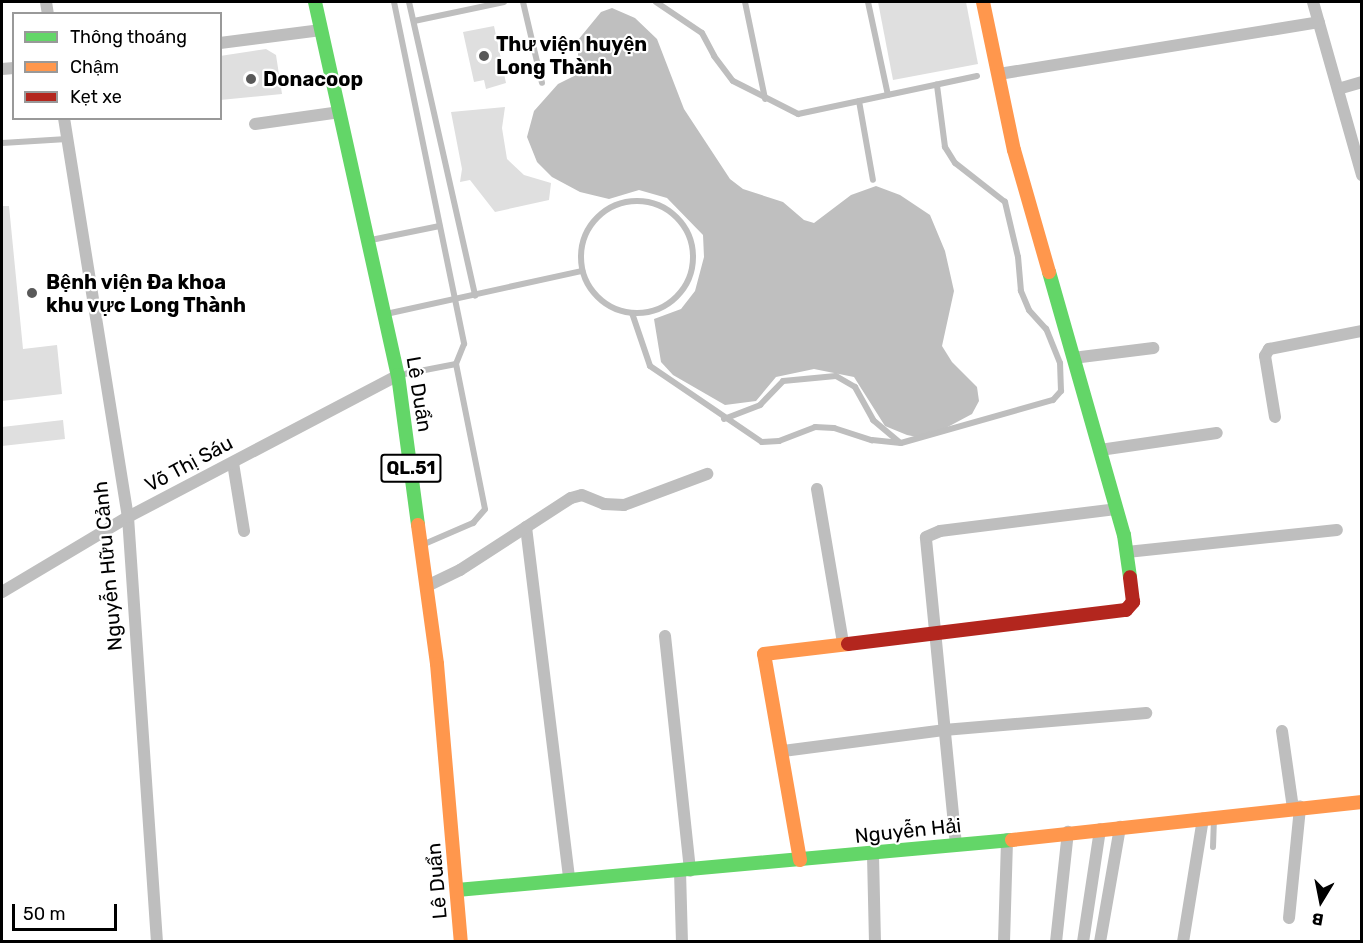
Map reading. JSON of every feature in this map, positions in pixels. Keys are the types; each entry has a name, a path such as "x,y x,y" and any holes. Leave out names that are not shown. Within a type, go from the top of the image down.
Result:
{"street":[{"name":"Lê Duẩn","path":"315,2 370,240 398,375 427,586 461,942"},
{"path":"800,860 783,751 764,654 843,642 1126,610 1133,602 1134,591 1127,552 1014,150 982,2"},
{"path":"1313,2 1362,175"},
{"path":"999,74 1319,22"},
{"path":"222,43 321,30"},
{"path":"1338,89 1362,82"},
{"path":"255,123 340,112"},
{"name":"Nguyễn Hữu Cảnh","path":"64,120 128,517 157,942"},
{"path":"1275,417 1265,356 1269,349 1362,331"},
{"path":"1073,358 1153,348"},
{"name":"Võ Thị Sáu","path":"2,592 128,517 398,375"},
{"path":"1100,450 1217,433"},
{"path":"233,463 244,531"},
{"path":"427,586 460,570 571,498 582,495 604,504 624,505 707,474"},
{"path":"817,489 843,642"},
{"path":"956,845 934,632 928,534 1116,509"},
{"path":"526,527 569,878"},
{"path":"1127,552 1337,530"},
{"path":"664,636 685,871 682,942"},
{"path":"783,751 944,730 1146,713"},
{"path":"1282,731 1296,808 1289,918"},
{"name":"Nguyễn Hải","path":"457,890 569,878 873,855 1068,832 1362,802"},
{"path":"1183,942 1209,818"},
{"path":"1100,942 1120,827"},
{"path":"1083,942 1100,829"},
{"path":"1056,942 1068,832"},
{"path":"1004,942 1007,839"},
{"path":"873,855 875,942"}],"lane":[{"path":"394,2 464,344 456,364 485,510 473,523 422,546"},
{"path":"410,2 474,296"},
{"path":"414,21 504,2"},
{"path":"523,2 542,83"},
{"path":"656,2 702,33 714,56 733,81 798,114 977,76"},
{"path":"745,2 765,99"},
{"path":"868,2 888,95"},
{"path":"632,313 650,366 724,419 762,442 824,428 900,443 1042,406 1060,391 1062,382 1054,346 1021,291 1018,257 1005,202 955,163 945,147 937,85"},
{"path":"414,92 430,89"},
{"path":"859,101 873,180"},
{"path":"2,143 68,139"},
{"path":"628,201 648,201 665,208 680,220 690,236 694,255 691,274 682,291 668,303 651,311 632,313 601,300 582,271 580,253 585,234 595,218 610,207 628,201"},
{"path":"370,240 440,226"},
{"path":"386,314 582,271"},
{"path":"398,375 456,364"},
{"path":"724,419 760,405 783,381 836,376 855,387 873,420 900,443"},
{"path":"1209,818 1213,847"}],"shaded area":[{"path":"612,8 635,18 657,39 684,109 730,179 743,189 783,202 804,220 814,223 851,195 876,186 900,195 930,215 945,251 954,291 942,346 952,362 977,387 979,401 972,414 942,430 917,437 907,435 885,426 854,377 814,369 776,377 756,401 725,405 673,375 661,362 654,319 681,309 695,291 704,257 703,235 667,198 639,190 609,199 580,192 552,177 537,162 527,137 534,111 558,84 578,74 578,40 601,12"}],"building":[{"path":"878,2 966,2 978,64 893,80"},
{"name":"Thư viện huyện Long Thành","path":"494,26 506,83 486,89 484,80 474,82 463,32"},
{"name":"Donacoop","path":"266,49 276,55 282,94 222,100 222,56"},
{"path":"505,107 502,128 507,159 524,175 551,183 549,200 495,212 470,180 460,182 462,169 451,112"},
{"path":"2,206 9,206 23,349 57,345 62,394 2,401"},
{"path":"63,420 65,439 2,446 2,427"}],"traffic: fast":[{"path":"315,2 398,375 418,525"},
{"path":"1049,272 1124,535 1130,577"},
{"path":"457,890 1012,840"}],"traffic: slow":[{"path":"983,2 1014,150 1049,272"},
{"path":"418,525 437,664 461,942"},
{"path":"800,860 764,654 848,644"},
{"path":"1012,840 1362,802"}],"traffic: jam":[{"path":"848,644 1126,610 1133,602 1130,577"}],"place":[{"name":"Thư viện huyện Long Thành","path":"484,56"},
{"name":"Donacoop","path":"251,79"},
{"name":"Bệnh viện Đa khoa khu vực Long Thành","path":"32,293"}]}
